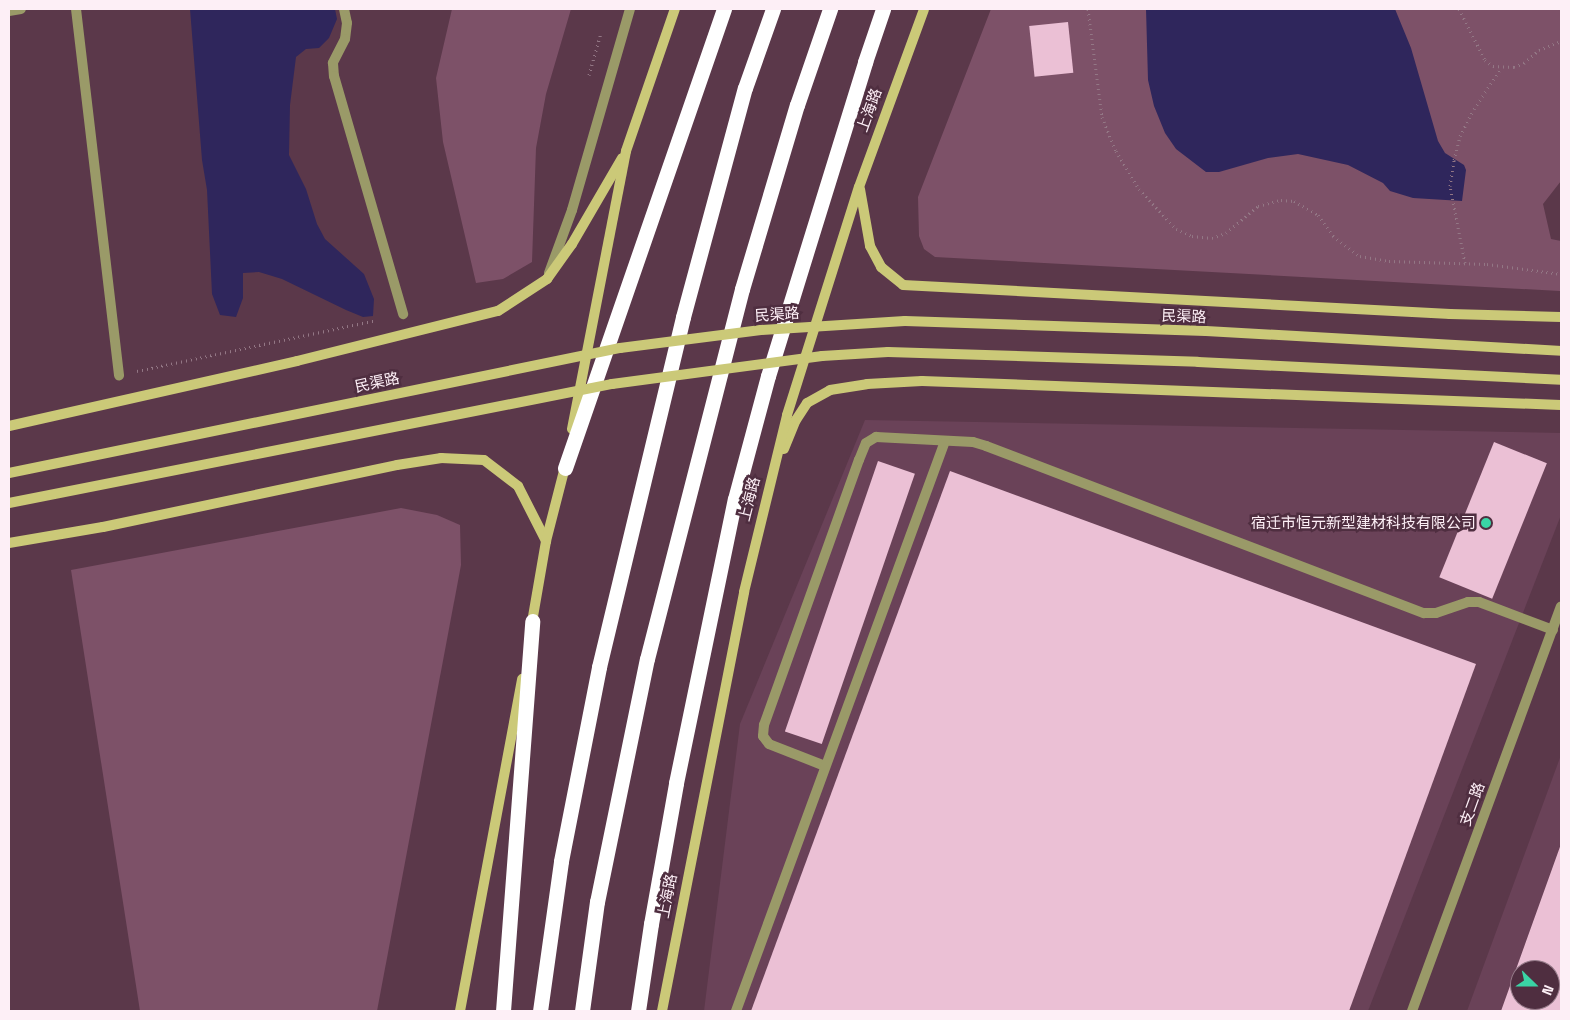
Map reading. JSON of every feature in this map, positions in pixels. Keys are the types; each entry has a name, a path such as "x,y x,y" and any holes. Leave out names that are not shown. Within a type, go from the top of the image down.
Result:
{"highway":[{"path":"565,468 724,9"},
{"path":"540,1011 562,861 599,668 683,317 746,88 774,9"},
{"path":"582,1011 596,902 649,650 742,289 797,105 830,9"},
{"path":"638,1011 676,783 735,499 768,376 864,62 883,9"},
{"path":"503,1011 532,621"}],"main road":[{"path":"460,1011 546,541 565,468 626,151 675,9"},
{"name":"上海路","path":"662,1011 744,592 787,415 860,188 924,9"},
{"path":"9,426 297,360 498,311 547,279 572,244 626,151"},
{"path":"860,188 870,246 882,267 903,285 1450,314 1561,316"},
{"name":"民渠路","path":"9,473 620,348 761,330 905,321 1206,331 1561,350"},
{"path":"9,503 612,384 822,356 888,352 1198,362 1561,380"},
{"path":"771,482 796,420 807,403 830,390 867,384 922,381 1561,404"},
{"path":"9,543 104,527 396,465 442,458 484,460 518,486 546,541"}],"street":[{"path":"9,11 21,9"},
{"path":"76,9 119,375"},
{"path":"344,9 347,23 346,39 334,63 334,76 403,314"},
{"path":"547,279 572,210 630,9"},
{"path":"825,766 769,744 763,736 764,724 858,460 866,443 876,437 945,441 986,446 1424,612 1436,613 1468,602 1479,602 1553,630"},
{"path":"736,1011 945,441"},
{"name":"支二路","path":"1412,1011 1561,607"}],"path":[{"path":"1088,9 1105,124 1116,151 1139,189 1176,229 1192,236 1212,238 1226,233 1258,206 1281,200 1294,201 1318,215 1333,236 1360,256 1389,261 1465,263 1561,274"},
{"path":"1459,9 1485,60 1501,68 1514,67 1539,50 1561,41"},
{"path":"588,79 604,26"},
{"path":"1465,263 1450,186 1456,146 1469,118 1501,68"},
{"path":"119,375 403,314"}],"shaded area":[{"path":"190,9 335,9 337,19 329,38 319,48 306,49 296,57 290,105 289,155 306,189 317,224 325,239 364,274 374,299 373,316 363,317 282,279 259,272 243,273 243,298 236,317 220,315 212,294 207,190 202,160"},
{"path":"452,9 571,9 546,94 536,148 532,262 503,279 476,283 443,142 436,78"},
{"path":"991,9 1561,9 1561,181 1543,204 1551,239 1561,241 1560,291 935,257 924,249 919,236 918,197"},
{"path":"1146,9 1395,9 1411,48 1438,141 1445,153 1464,165 1466,170 1462,201 1413,198 1390,191 1383,183 1348,165 1298,154 1268,158 1219,172 1206,172 1176,149 1165,133 1154,106 1148,80"},
{"path":"865,420 1561,433 1561,515 1368,1011 704,1011 740,724"},
{"path":"401,508 437,515 460,525 461,565 377,1011 140,1011 71,570"},
{"path":"1561,755 1561,1011 1467,1011"}],"building":[{"path":"1068,22 1073,73 1035,77 1029,26"},
{"path":"1494,442 1547,463 1492,599 1439,577"},
{"path":"878,461 915,474 822,744 785,731"},
{"path":"950,471 1476,664 1349,1011 751,1011"},
{"path":"1561,844 1561,1011 1501,1011 1510,986 1510,1010 1560,1010 1560,960 1519,960"}],"place":[{"name":"宿迁市恒元新型建材科技有限公司","path":"1486,523"}]}
